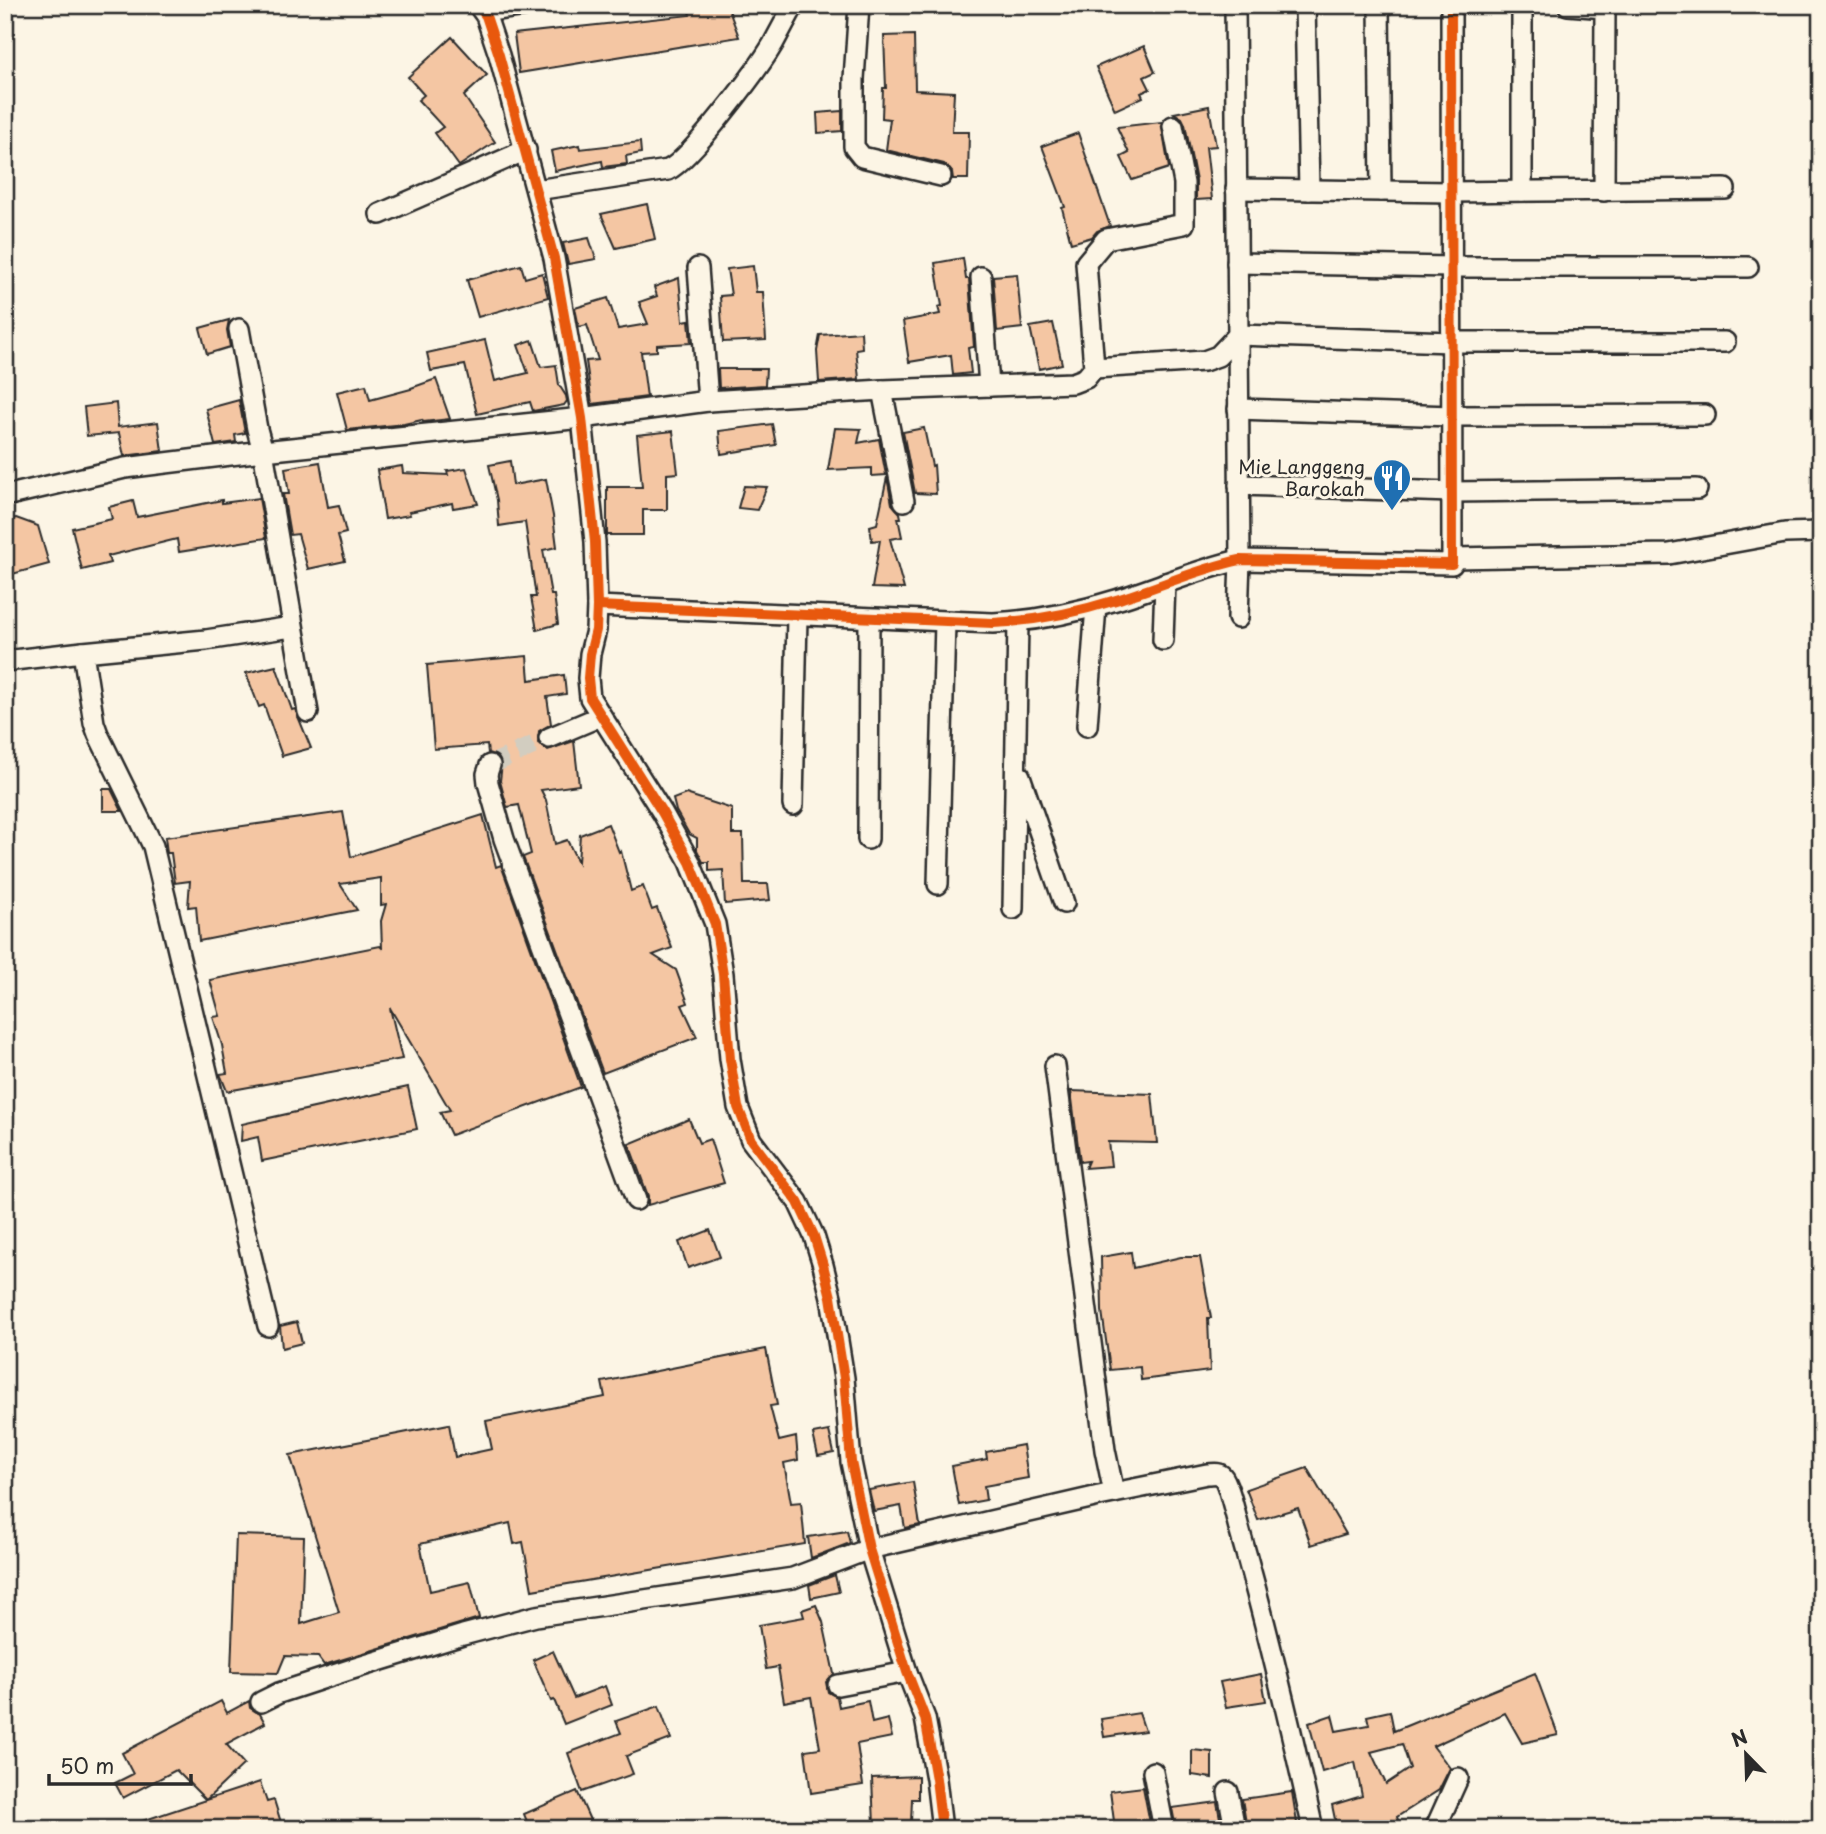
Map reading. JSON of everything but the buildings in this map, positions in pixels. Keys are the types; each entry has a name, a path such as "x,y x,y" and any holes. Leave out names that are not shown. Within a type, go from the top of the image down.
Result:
{"street":[{"path":"537,190 668,170 678,165 771,46 794,5"},
{"path":"859,5 853,147 862,157 941,176"},
{"path":"1235,5 1240,560 1238,618"},
{"path":"1305,5 1309,190"},
{"path":"1380,5 1381,191"},
{"path":"597,606 945,622 1018,622 1071,613 1210,566 1240,560 1452,564 1451,5"},
{"path":"1521,5 1522,191"},
{"path":"1568,5 1605,8 1604,191"},
{"path":"482,11 526,150 554,258 582,418 595,542 597,606 588,678 590,698 662,812 684,852 715,924 737,1107 751,1140 798,1202 814,1236 831,1297 844,1378 850,1462 869,1549 907,1672 925,1718 942,1829"},
{"path":"1094,369 1086,263 1106,239 1184,224 1184,183 1173,127"},
{"path":"380,214 526,150"},
{"path":"1236,189 1451,192 1725,190"},
{"path":"1237,263 1452,267 1748,267"},
{"path":"698,268 708,401"},
{"path":"981,277 989,386"},
{"path":"239,329 308,712"},
{"path":"5,496 125,468 582,418 708,401 882,390 1073,383 1086,378 1094,369 1204,361 1218,356 1238,335 1452,342 1725,342"},
{"path":"882,390 904,501"},
{"path":"1238,409 1452,416 1705,415"},
{"path":"1239,485 1452,492 1698,489"},
{"path":"1452,558 1669,554 1785,533 1821,532"},
{"path":"1163,640 1165,583"},
{"path":"1087,726 1096,606"},
{"path":"793,804 797,616"},
{"path":"868,839 869,619"},
{"path":"938,884 945,622"},
{"path":"1013,909 1018,622"},
{"path":"5,660 199,641 292,627"},
{"path":"83,652 94,723 153,846 268,1326"},
{"path":"549,738 601,716"},
{"path":"1015,762 1064,902"},
{"path":"490,765 488,783 504,839 636,1200"},
{"path":"1055,1066 1105,1450 1114,1493"},
{"path":"261,1702 279,1693 349,1670 536,1616 793,1578 869,1549 1114,1493 1207,1474 1219,1474 1222,1476 1258,1601 1313,1829"},
{"path":"838,1685 907,1672"},
{"path":"1153,1772 1164,1829"},
{"path":"1435,1829 1458,1778"},
{"path":"1228,1792 1235,1829"}],"lane":[{"path":"482,11 567,5"}],"tunnel":[{"path":"490,765 549,738"}],"cycle path":[{"path":"478,5 486,16 499,55 554,258 582,418 595,542 597,606 588,678 590,698 662,812 690,862 715,924 738,1107 751,1140 798,1202 814,1236 831,1297 844,1378 851,1462 869,1549 907,1672 925,1718 942,1829"},
{"path":"597,606 993,623 1040,618 1085,609 1240,560 1452,564 1451,5"}],"place":[{"name":"Mie Langgeng Barokah","path":"1392,512"}]}
